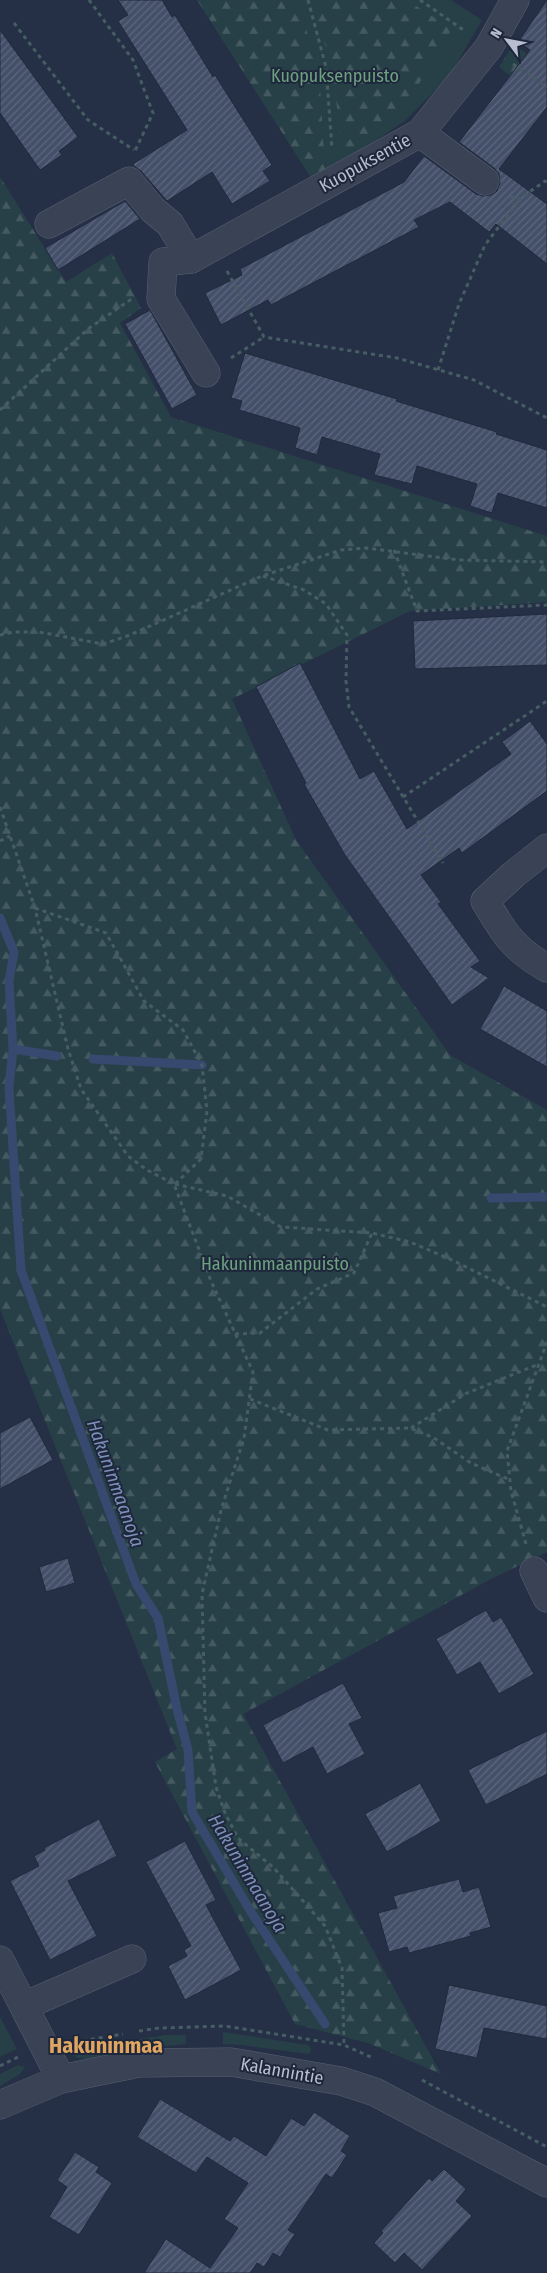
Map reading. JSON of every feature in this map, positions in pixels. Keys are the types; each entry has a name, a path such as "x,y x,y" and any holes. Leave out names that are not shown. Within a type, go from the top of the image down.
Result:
{"street":[{"name":"Kuopuksentie","path":"163,262 202,253 420,133 489,47 516,0"},
{"path":"420,133 485,181"},
{"path":"49,224 129,181 152,210 202,253"},
{"path":"163,262 161,299 206,373"},
{"path":"547,848 513,875 485,901 506,936 521,952 547,968"},
{"path":"534,1571 547,1598"},
{"path":"24,2006 132,1959"},
{"path":"0,1960 61,2079"},
{"name":"Kalannintie","path":"0,2105 61,2079 139,2063 231,2062 341,2081 375,2092 547,2183"}],"path":[{"path":"88,0 133,60 153,114 134,151 129,181"},
{"path":"308,0 326,67 332,151"},
{"path":"14,23 88,120 134,151"},
{"path":"485,181 520,199"},
{"path":"438,370 459,304 484,245 520,199 547,182"},
{"path":"202,253 264,337"},
{"path":"0,410 88,329 138,294 163,262"},
{"path":"206,373 264,337 397,358 474,380 547,418"},
{"path":"0,635 13,632 39,632 103,644 130,635 262,576 341,550 366,548 394,550 459,560 547,562"},
{"path":"394,550 416,611 547,605"},
{"path":"262,576 304,590 326,604 348,635 346,681 349,707 443,863"},
{"path":"403,797 547,701"},
{"path":"0,807 35,908 68,1049 82,1089 128,1156 148,1170 174,1184 227,1196 281,1227 372,1233 410,1242 452,1260 547,1307"},
{"path":"0,841 10,836"},
{"path":"35,908 106,933 144,1000 183,1030 202,1065 207,1111 201,1159 174,1184"},
{"path":"174,1184 210,1281 253,1372 244,1438 221,1510 202,1594 205,1714 216,1787 225,1813 238,1838 274,1868 325,1926 342,1968 344,2045"},
{"path":"235,1334 260,1332 317,1289 354,1273 372,1233"},
{"path":"534,1571 511,1490 507,1451 547,1342"},
{"path":"410,1428 467,1393 540,1363"},
{"path":"250,1399 328,1430 410,1428 434,1438 471,1463 510,1480"}],"green space":[{"name":"Kuopuksenpuisto","path":"197,0 451,0 482,20 450,75 405,121 343,162 312,179"},
{"path":"197,0 297,0 319,69 325,172 312,179"},
{"path":"312,0 407,0 452,29 402,112 343,162 333,71"},
{"path":"513,45 547,65 547,104 499,67"},
{"name":"Hakuninmaanpuisto","path":"0,177 66,282 112,253 141,308 120,323 171,417 547,536 547,602 410,611 232,699 296,840 450,1055 547,1110 547,1552 489,1580 243,1714 441,2074 368,2043 295,2024 155,1762 177,1749 0,1309"},
{"path":"0,2017 17,2049 0,2057"},
{"path":"223,2032 308,2045 311,2048 310,2053 223,2044"},
{"path":"166,2035 186,2035 186,2044 135,2049 86,2059 78,2058 66,2051"},
{"path":"18,2065 25,2067 20,2074 0,2086 0,2074"}],"building":[{"path":"118,0 162,0 172,17 175,15 213,77 215,75 272,165 263,171 270,181 232,204 212,172 167,201 141,171 134,166 133,164 187,130 118,21 128,15"},
{"path":"547,0 547,107 499,169 547,204 547,264 496,224 489,232 450,202 414,220 419,227 271,305 268,300 221,325 205,293 242,275 240,269 404,182 424,156 476,194 483,196 491,195 497,191 500,183 499,174 494,168 459,142 530,50 518,42"},
{"path":"0,30 78,137 59,151 62,155 40,170 0,113"},
{"path":"125,201 140,219 58,270 45,248"},
{"path":"150,310 197,395 172,409 125,324"},
{"path":"245,353 397,399 396,401 497,432 496,434 547,450 547,508 498,493 492,513 470,506 477,484 417,466 412,484 374,475 380,454 322,437 317,455 295,448 300,428 239,410 242,401 231,398"},
{"path":"547,614 547,665 415,669 413,621"},
{"path":"300,663 360,779 374,771 407,829 511,754 502,742 530,721 547,744 547,791 462,853 459,848 421,875 441,902 438,904 480,961 471,967 489,978 452,1005 345,855 304,784 306,783 256,687"},
{"path":"504,986 547,1011 547,1067 480,1029"},
{"path":"30,1417 53,1460 0,1489 0,1433"},
{"path":"68,1558 75,1583 46,1592 39,1567"},
{"path":"486,1610 493,1622 501,1617 534,1674 499,1694 480,1662 457,1675 436,1639"},
{"path":"343,1683 362,1718 349,1724 365,1754 327,1774 313,1747 283,1763 263,1725"},
{"path":"547,1731 547,1774 486,1805 468,1770"},
{"path":"420,1783 441,1821 387,1852 365,1814"},
{"path":"99,1819 117,1856 68,1881 97,1936 50,1960 10,1881 39,1866 34,1856 45,1850 44,1848"},
{"path":"185,1841 216,1900 206,1905 241,1970 185,2000 168,1966 187,1956 184,1950 191,1946 146,1862"},
{"path":"459,1879 463,1892 479,1887 491,1927 470,1933 471,1936 409,1953 407,1947 389,1952 378,1913 397,1908 393,1896"},
{"path":"449,1985 547,2006 547,2039 484,2028 477,2058 435,2049"},
{"path":"160,2099 230,2141 234,2136 266,2156 291,2118 304,2126 314,2112 350,2136 341,2151 347,2155 332,2178 326,2174 288,2230 295,2234 280,2257 273,2253 264,2267 257,2263 250,2273 144,2273 166,2239 210,2268 238,2228 224,2219 248,2183 207,2157 196,2173 137,2137"},
{"path":"75,2152 99,2167 96,2172 112,2183 79,2235 49,2217 67,2187 57,2180"},
{"path":"444,2169 466,2189 456,2201 472,2216 422,2270 404,2253 395,2263 374,2243 383,2233 381,2231 429,2178 432,2181"}],"waterway":[{"name":"Hakuninmaanoja","path":"0,918 14,952 9,981 13,1049 9,1088 21,1270 136,1584 158,1618 177,1709 188,1750 192,1812 251,1912 325,2024"},
{"path":"13,1049 57,1056"},
{"path":"93,1059 202,1065"},
{"path":"491,1198 547,1197"}],"district":[{"name":"Hakuninmaa","path":"106,2045"}]}
